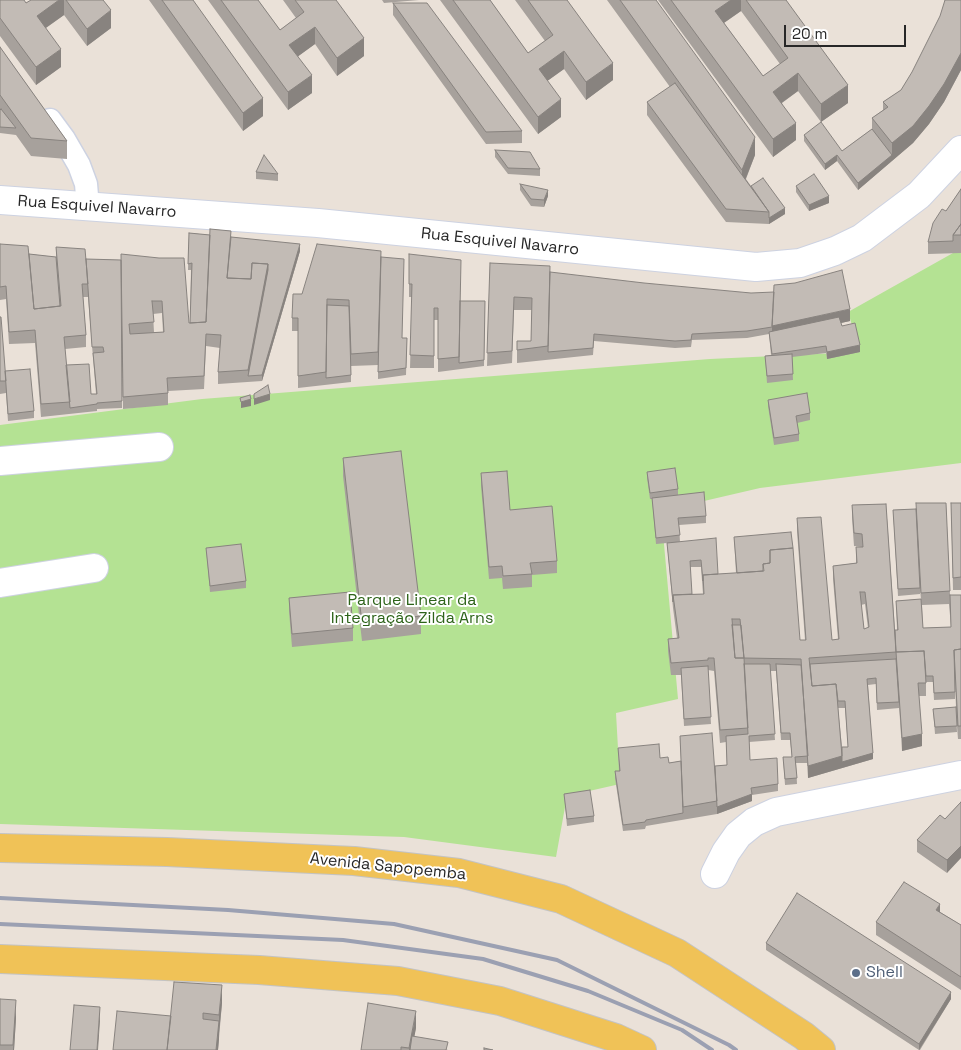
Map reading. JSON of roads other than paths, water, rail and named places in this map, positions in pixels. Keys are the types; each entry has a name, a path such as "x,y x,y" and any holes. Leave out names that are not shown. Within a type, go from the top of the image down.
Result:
{"main road":[{"name":"Avenida Sapopemba","path":"0,848 167,852 354,861 459,873 561,899 677,954 804,1036 821,1050"},
{"path":"0,959 260,970 398,981 500,1001 616,1038 642,1050"}],"street":[{"name":"Rua Esquivel Navarro","path":"0,200 327,224 756,267 800,263 835,252 862,238 919,196 961,150"},
{"path":"0,461 159,447"},
{"path":"0,583 94,568"},
{"path":"715,874 726,852 738,835 754,822 776,812 961,775"}],"lane":[{"path":"38,102 64,139 79,165 86,184 88,207"}],"railway":[{"path":"0,898 228,910 394,924 557,960 736,1050"},
{"path":"0,924 343,940 483,959 588,991 682,1030 712,1050"}],"place":[{"name":"Shell","path":"856,973"}],"park label":[{"name":"Parque Linear da Integração Zilda Arns","path":"412,610"}]}
